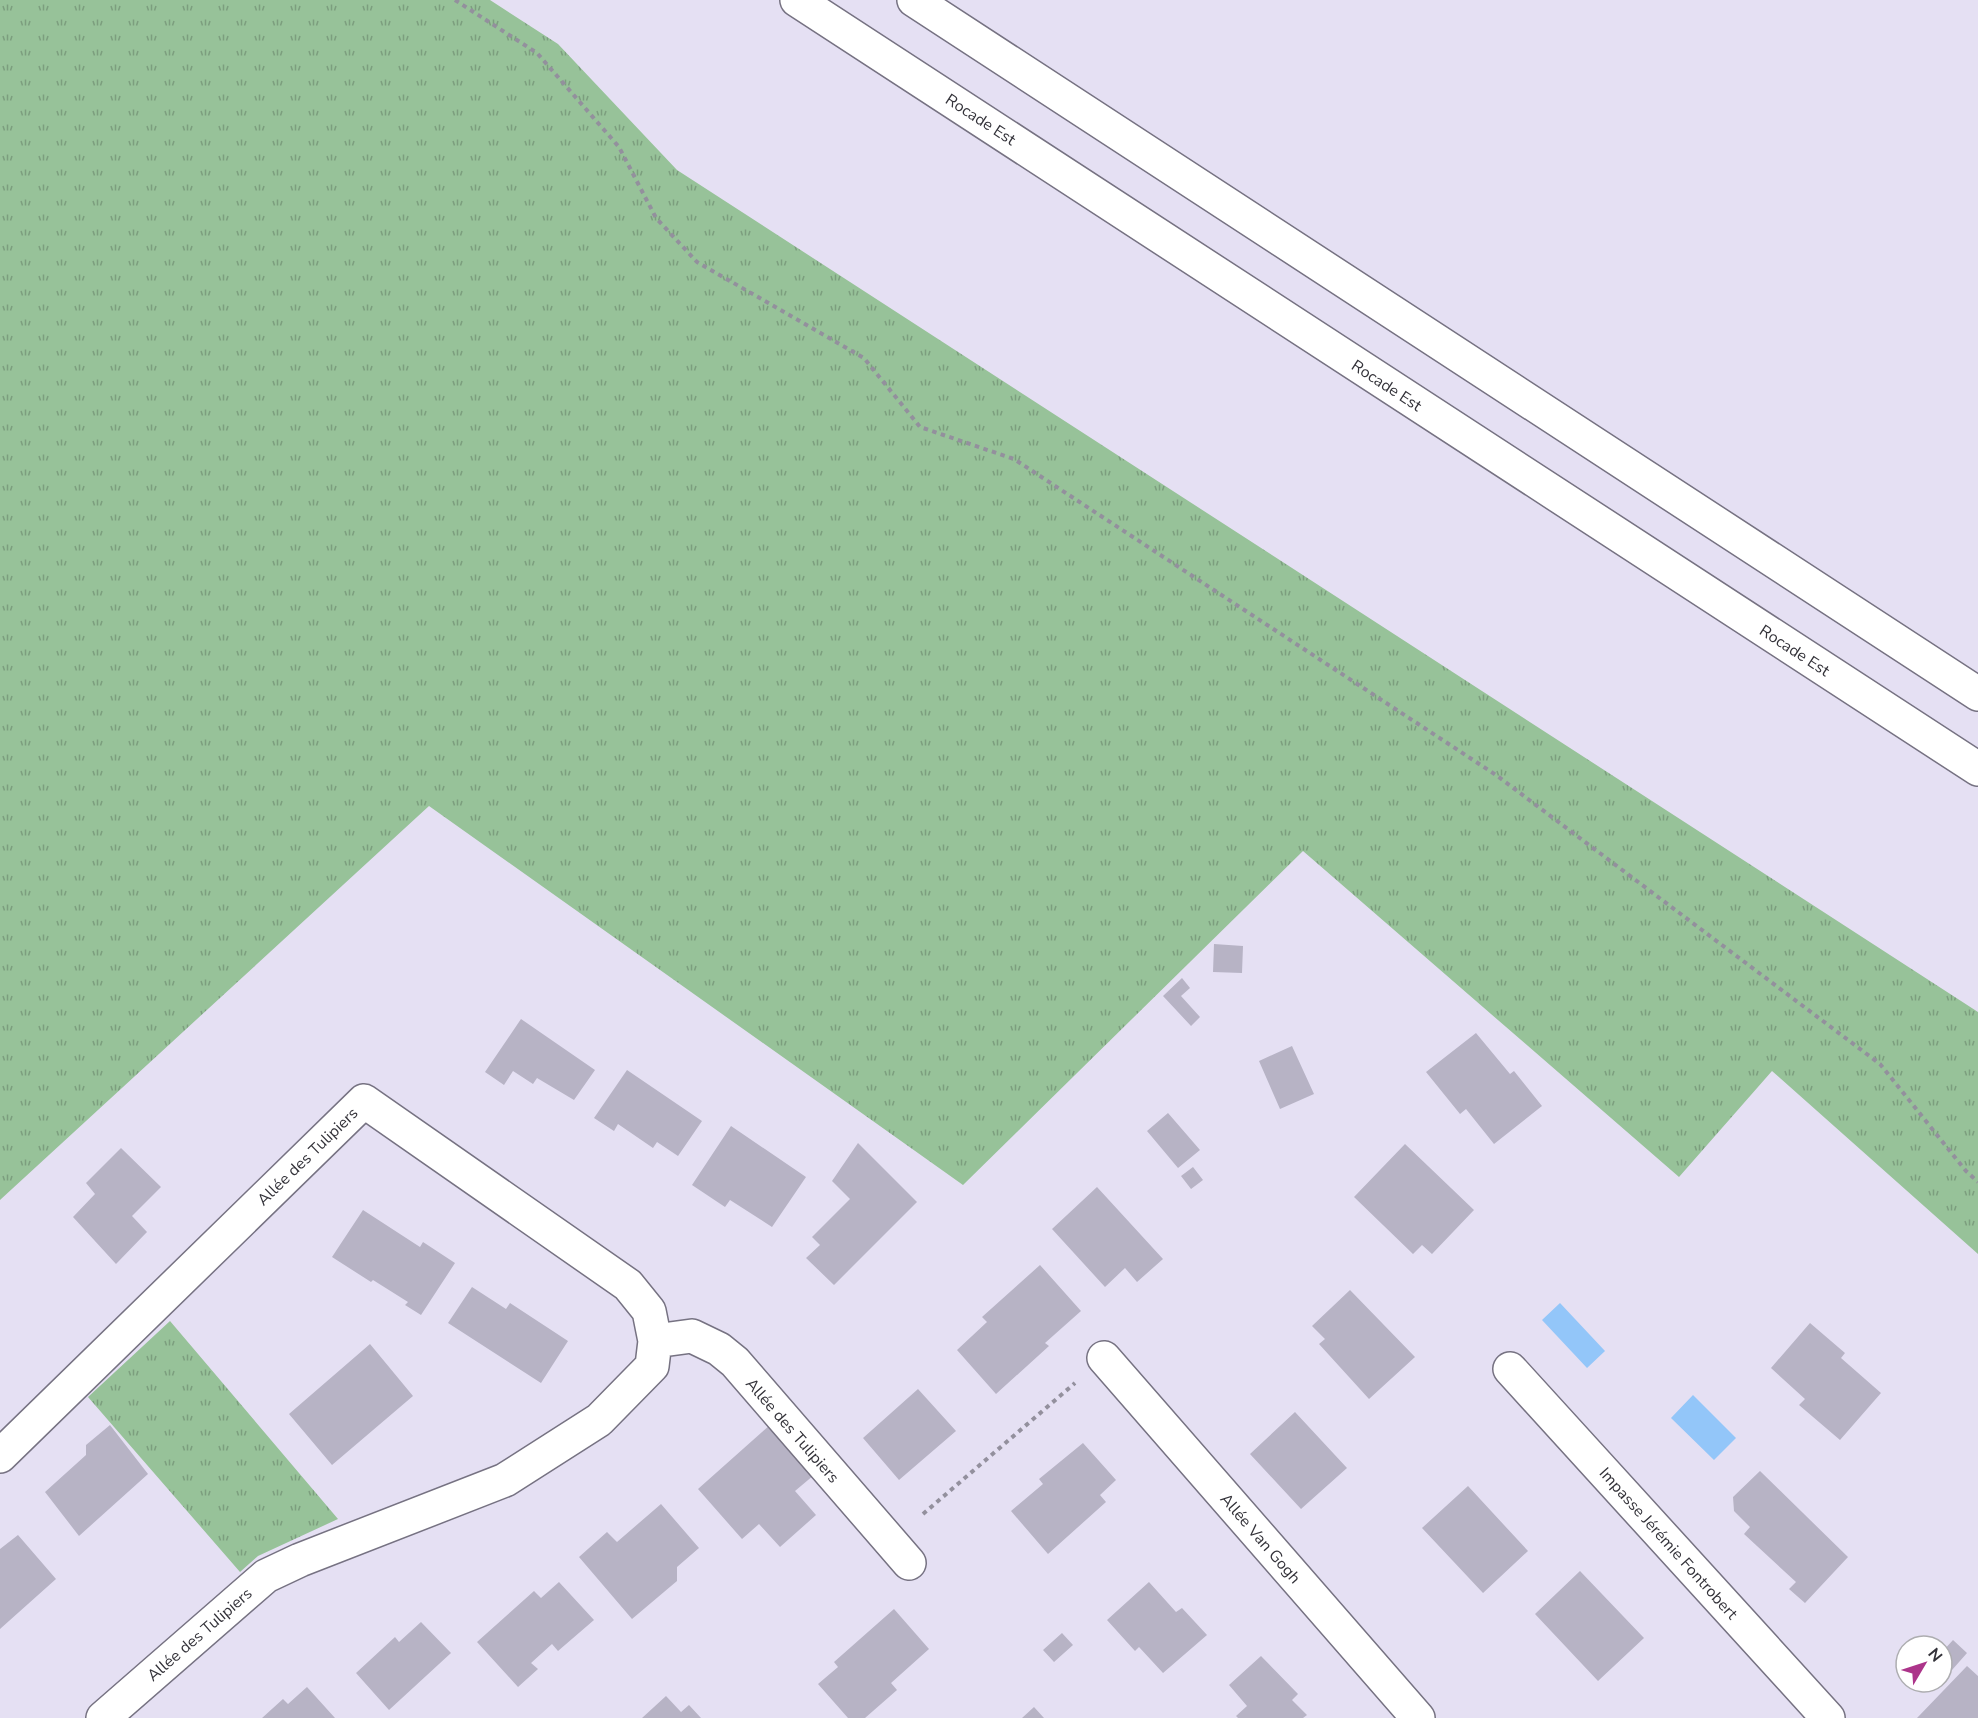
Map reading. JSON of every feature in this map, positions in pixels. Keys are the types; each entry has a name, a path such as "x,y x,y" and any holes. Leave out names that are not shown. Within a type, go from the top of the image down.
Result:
{"main road":[{"name":"Rocade Est","path":"797,0 1978,770"},
{"path":"914,0 1978,694"},
{"name":"Allée des Tulipiers","path":"0,1456 364,1101 628,1285 649,1311 655,1341 652,1366 599,1420 505,1480 300,1560 266,1576 103,1718"},
{"name":"Allée des Tulipiers","path":"655,1341 692,1336 719,1348 735,1362 909,1563"},
{"name":"Allée Van Gogh","path":"1104,1358 1418,1718"},
{"name":"Impasse Jérémie Fontrobert","path":"1510,1369 1828,1718"}],"path":[{"path":"455,0 537,53 619,147 656,218 697,262 864,358 920,427 1014,459 1496,775 1880,1064 1966,1171 1978,1182"},
{"path":"923,1514 1104,1358"}],"green space":[{"path":"0,0 490,0 558,44 677,170 1978,1012 1978,1254 1772,1071 1679,1177 1303,851 963,1185 429,806 0,1200"},
{"path":"170,1321 338,1519 258,1556 240,1572 88,1397"}],"water":[{"path":"1560,1303 1605,1351 1587,1368 1542,1320"},
{"path":"1693,1395 1736,1438 1714,1460 1671,1418"}],"building":[{"path":"1214,944 1243,946 1242,973 1213,972"},
{"path":"1182,978 1190,988 1181,996 1200,1017 1191,1026 1163,996"},
{"path":"521,1019 595,1070 574,1100 537,1078 533,1084 513,1071 504,1085 485,1072"},
{"path":"1476,1033 1510,1074 1514,1071 1542,1106 1494,1144 1466,1109 1460,1114 1426,1072"},
{"path":"1292,1046 1314,1094 1280,1109 1259,1061"},
{"path":"627,1070 702,1121 678,1156 657,1142 653,1148 618,1124 614,1131 594,1118"},
{"path":"1168,1113 1200,1150 1178,1168 1147,1131"},
{"path":"731,1126 806,1177 772,1227 730,1200 725,1207 692,1185"},
{"path":"858,1143 917,1202 834,1285 806,1258 820,1245 812,1237 850,1199 832,1181"},
{"path":"1405,1144 1474,1210 1432,1254 1422,1245 1413,1254 1354,1197"},
{"path":"121,1148 161,1187 132,1216 147,1232 116,1264 73,1217 95,1194 86,1183"},
{"path":"1193,1167 1203,1180 1191,1189 1181,1176"},
{"path":"1097,1187 1163,1259 1137,1282 1125,1268 1105,1287 1052,1229"},
{"path":"363,1210 420,1247 423,1242 455,1263 421,1315 405,1305 408,1302 332,1257"},
{"path":"1040,1265 1081,1311 1045,1343 1049,1346 996,1394 957,1350 987,1322 982,1317"},
{"path":"472,1287 506,1309 510,1303 568,1341 541,1383 448,1323"},
{"path":"1350,1290 1415,1357 1369,1399 1319,1344 1325,1339 1312,1326"},
{"path":"1810,1323 1845,1353 1841,1358 1881,1393 1840,1440 1799,1405 1805,1399 1771,1368"},
{"path":"370,1344 413,1396 332,1465 289,1414"},
{"path":"918,1389 956,1431 899,1480 863,1438"},
{"path":"1295,1412 1347,1468 1301,1509 1250,1454"},
{"path":"110,1425 148,1474 79,1536 45,1492 86,1455 86,1445"},
{"path":"770,1425 814,1475 795,1491 816,1515 780,1547 759,1524 742,1539 698,1489"},
{"path":"1083,1443 1116,1480 1100,1495 1106,1502 1048,1554 1011,1511 1043,1484 1039,1479"},
{"path":"1760,1471 1848,1557 1805,1603 1789,1589 1796,1582 1744,1534 1750,1527 1734,1511 1733,1497"},
{"path":"1468,1486 1528,1551 1483,1593 1422,1528"},
{"path":"661,1504 699,1548 677,1567 677,1581 632,1619 579,1557 607,1532 617,1542"},
{"path":"18,1535 56,1579 0,1629 0,1549"},
{"path":"1580,1571 1644,1638 1598,1681 1535,1614"},
{"path":"559,1582 594,1620 558,1651 552,1644 531,1663 538,1669 518,1687 477,1642 534,1591 541,1598"},
{"path":"1149,1582 1176,1612 1182,1608 1207,1635 1163,1673 1139,1647 1135,1651 1107,1620"},
{"path":"894,1609 929,1649 891,1683 897,1690 865,1718 848,1718 818,1684 838,1667 834,1662"},
{"path":"421,1622 451,1653 389,1710 356,1673 395,1637 399,1642"},
{"path":"1062,1633 1073,1645 1054,1662 1043,1650"},
{"path":"1954,1641 1967,1653 1954,1668"},
{"path":"1261,1656 1298,1694 1292,1700 1307,1715 1303,1718 1238,1718 1236,1716 1247,1706 1229,1685"},
{"path":"1967,1666 1978,1676 1978,1718 1917,1718 1940,1694 1954,1694 1954,1680"},
{"path":"307,1687 335,1718 262,1718 283,1699 288,1704"},
{"path":"666,1696 681,1712 689,1705 701,1718 642,1718"},
{"path":"1034,1707 1044,1718 1022,1718"}]}
